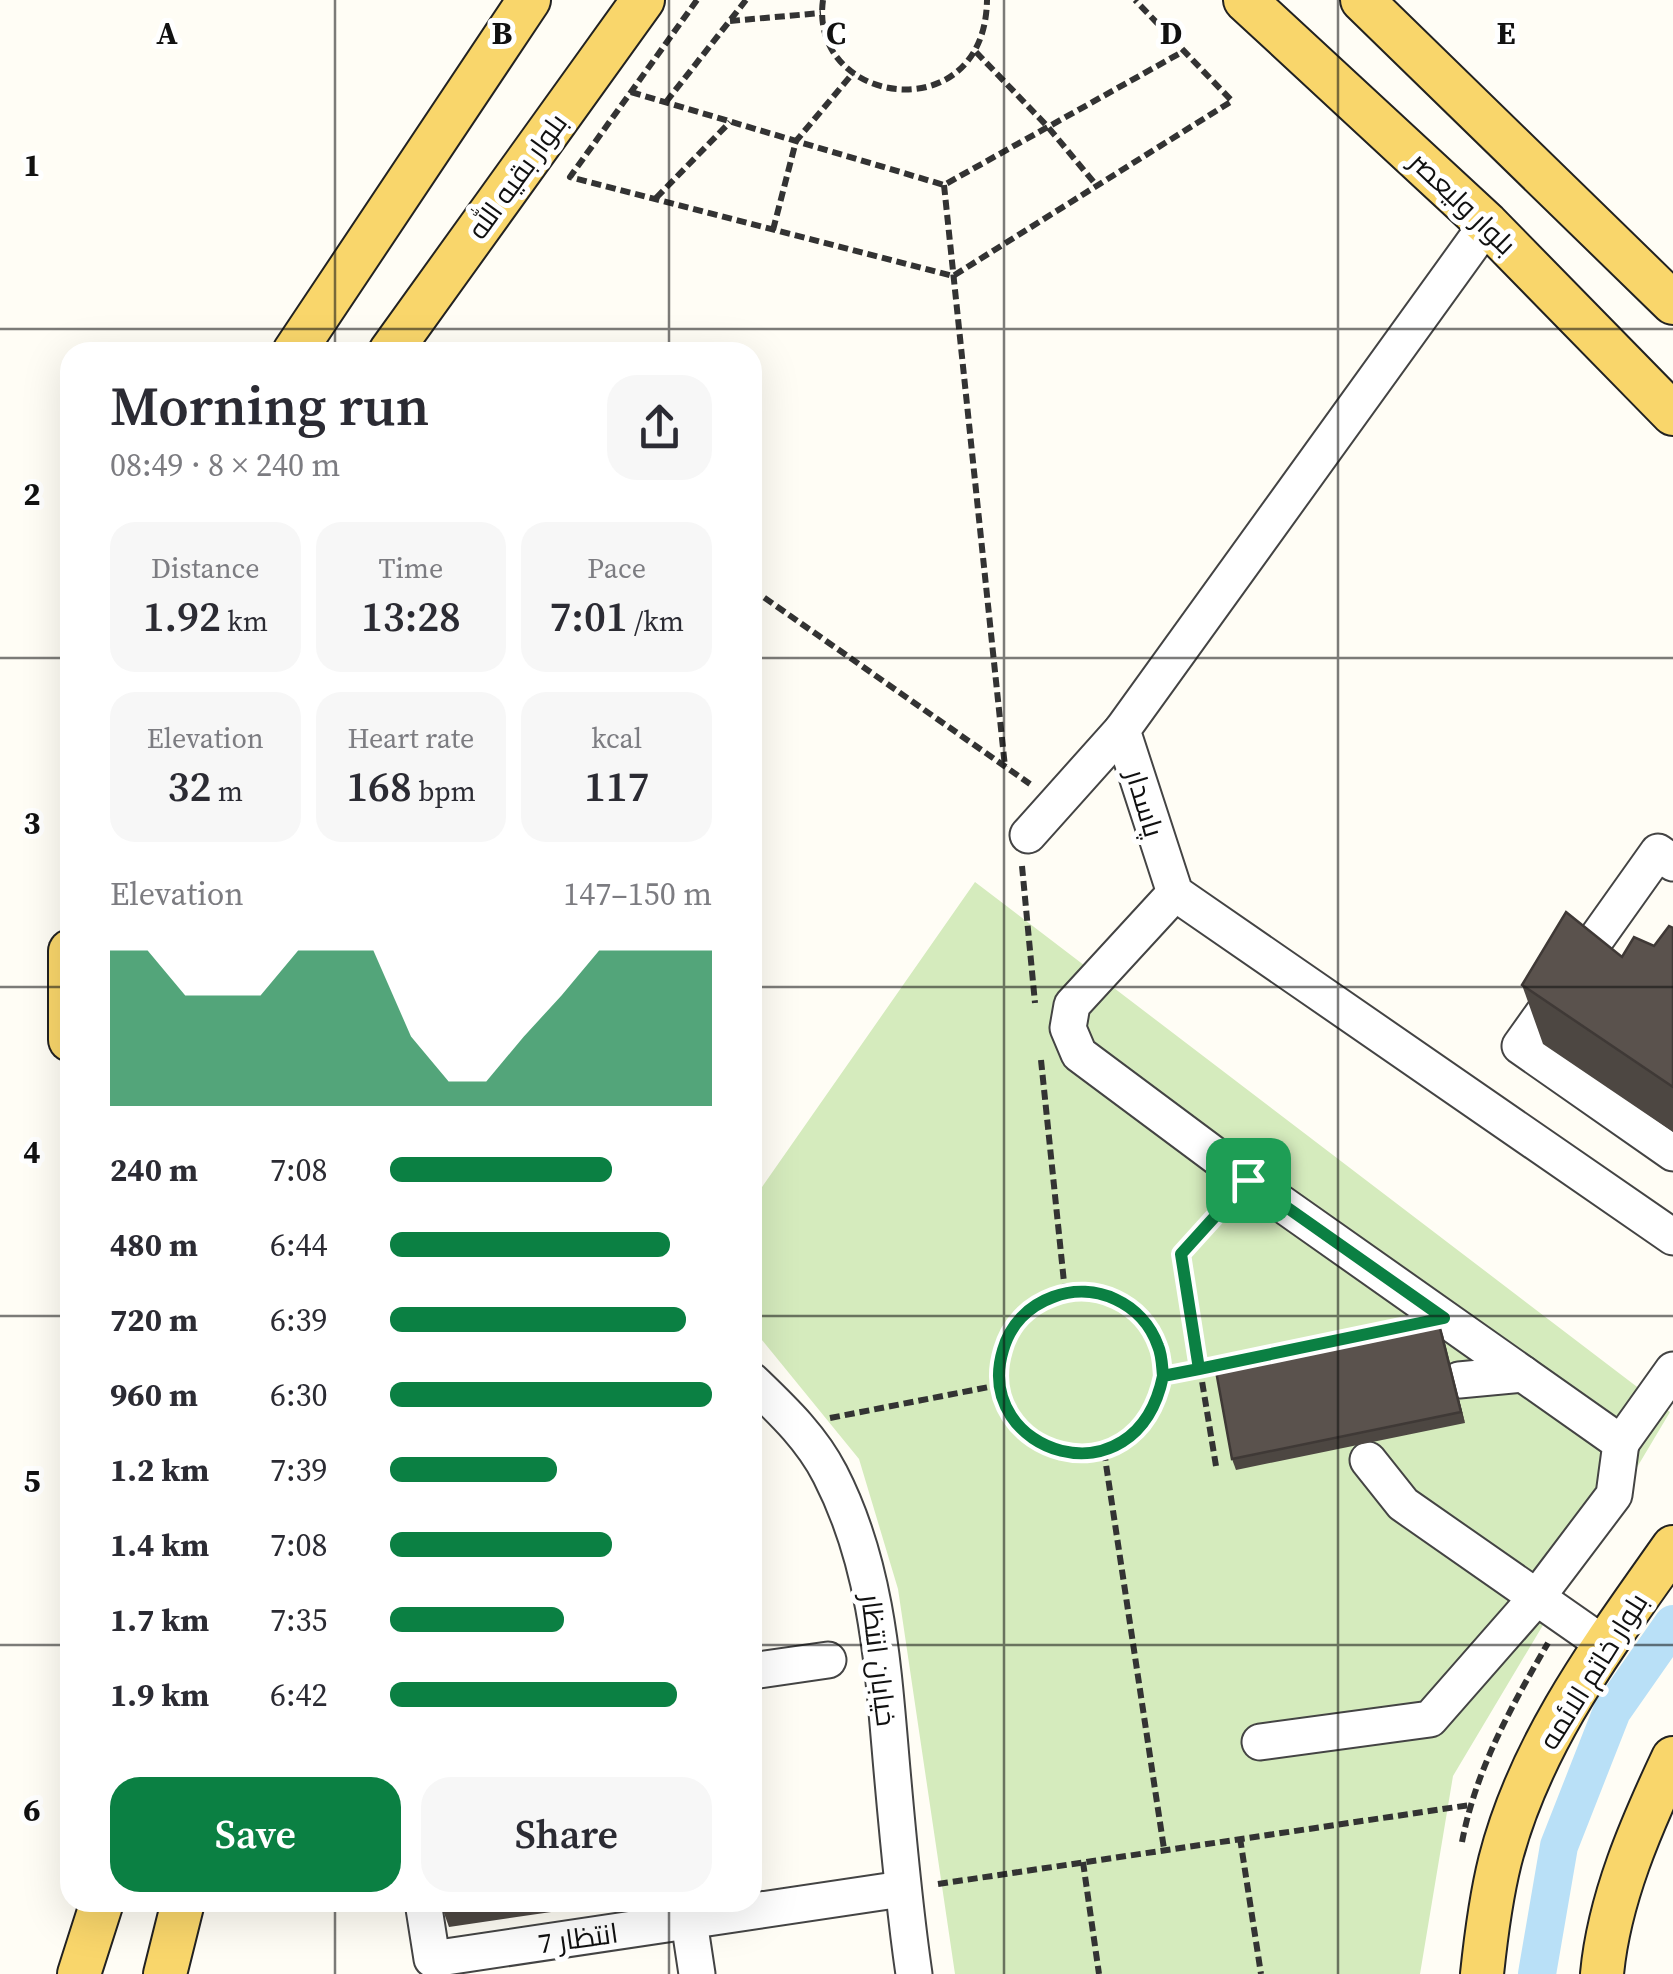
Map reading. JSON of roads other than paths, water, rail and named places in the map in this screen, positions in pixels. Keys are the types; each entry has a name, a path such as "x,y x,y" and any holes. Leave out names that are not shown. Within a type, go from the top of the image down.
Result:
{"main road":[{"path":"301,342 528,0"},
{"name":"بلوار بقیه الله","path":"397,342 644,0"},
{"name":"بلوار ولیعصر","path":"1245,0 1487,224 1673,414"},
{"path":"1362,0 1673,303"},
{"name":"بلوار خاتم الائمه","path":"1482,1974 1500,1860 1527,1781 1568,1700 1673,1547"},
{"path":"1602,1974 1620,1888 1647,1812 1673,1758"},
{"path":"79,1974 99,1912"},
{"path":"165,1974 180,1912"}],"street":[{"path":"1028,835 1122,730 1487,224"},
{"name":"پاسدار","path":"1122,730 1174,893"},
{"path":"1673,863 1658,852 1520,1046 1673,1153"},
{"path":"1621,1443 1248,1180 1079,1054 1068,1028 1072,1004 1174,893 1673,1238"},
{"path":"1260,1742 1430,1719 1550,1607 1614,1495 1621,1443 1673,1370"},
{"path":"1459,1380 1523,1374"},
{"name":"خیابان انتظار","path":"762,1391 798,1424 829,1472 852,1522 871,1587 882,1651 902,1889 914,1974"},
{"path":"1368,1460 1403,1504 1605,1646"},
{"path":"762,1670 828,1660"},
{"name":"انتظار 7","path":"762,1911 902,1889"},
{"name":"انتظار 7","path":"425,1912 433,1967 592,1919 689,1922 754,1912"},
{"path":"689,1922 696,1974"}],"waterway":[{"path":"1537,1974 1559,1846 1612,1711 1673,1624"}]}
